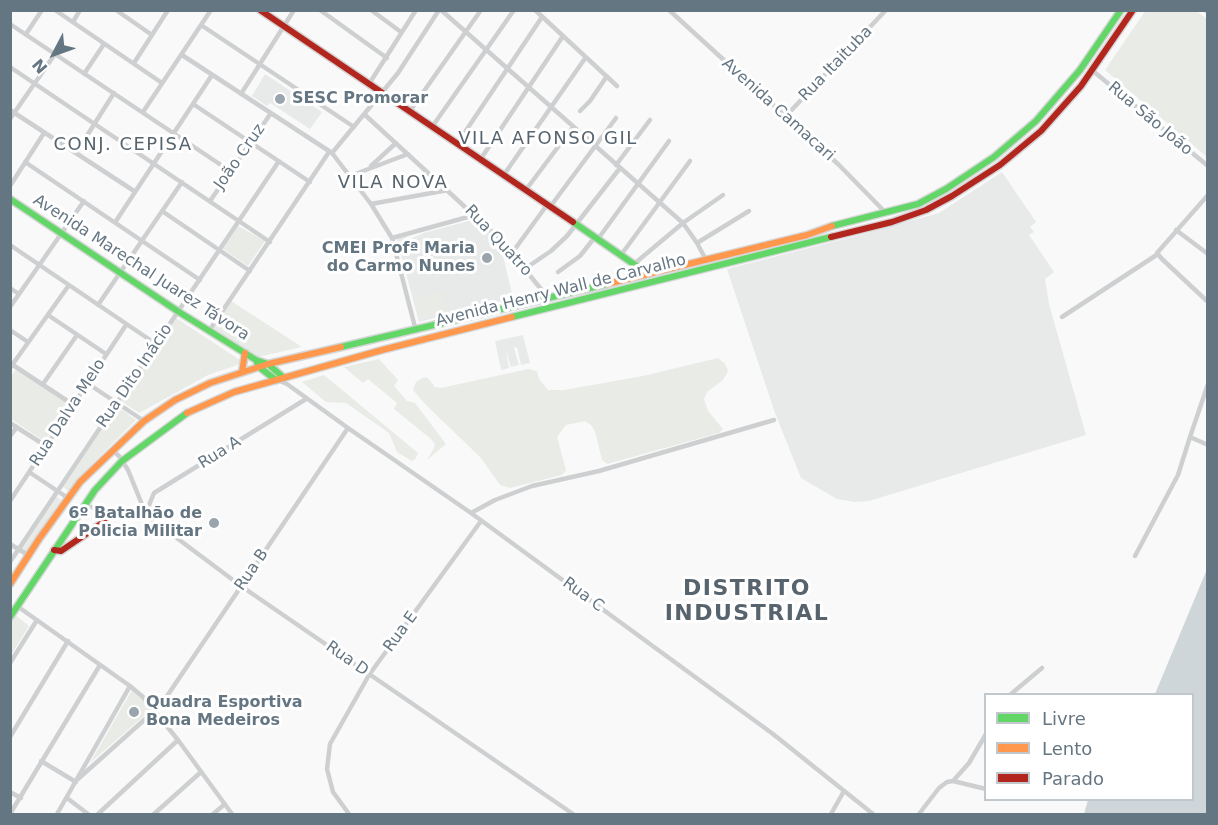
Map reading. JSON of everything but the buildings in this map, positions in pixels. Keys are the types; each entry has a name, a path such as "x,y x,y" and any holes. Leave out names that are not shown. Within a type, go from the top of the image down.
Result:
{"main road":[{"path":"260,10 634,264 644,275 643,285"},
{"name":"Avenida Henry Wall de Carvalho","path":"10,584 68,498 112,450 144,421 175,400 242,372 268,364 549,299 814,233 923,202 955,184 1020,136 1058,98 1121,10"},
{"name":"Avenida Henry Wall de Carvalho","path":"10,617 95,490 122,461 174,421 205,404 234,392 276,380 286,381 382,350 892,222 940,203 1000,165 1047,125 1093,71 1134,10"},
{"path":"994,157 1000,165"},
{"name":"Avenida Marechal Juarez Távora","path":"10,199 179,312 256,360 268,364"},
{"path":"888,212 893,217 892,222"},
{"path":"841,224 845,234"},
{"path":"694,263 695,272"},
{"path":"528,304 530,313"},
{"path":"334,364 336,352 355,344"},
{"path":"242,372 245,353"},
{"path":"256,360 259,367 276,380"},
{"path":"268,364 286,381"},
{"path":"54,550 61,551 120,512"}],"street":[{"path":"26,34 42,10"},
{"path":"56,10 162,83"},
{"path":"73,22 81,10"},
{"path":"116,10 152,35"},
{"path":"134,63 168,10"},
{"path":"143,112 211,10"},
{"path":"241,94 294,10"},
{"path":"320,10 387,58"},
{"path":"371,10 401,32"},
{"path":"369,84 416,10"},
{"path":"209,331 331,152 383,93 440,10 683,223 706,260"},
{"path":"410,111 481,10"},
{"path":"432,127 514,10"},
{"path":"535,10 618,86"},
{"name":"Avenida Camacari","path":"669,10 888,212"},
{"name":"Rua Itaituba","path":"785,117 886,10"},
{"path":"457,144 542,17"},
{"path":"10,24 230,171"},
{"path":"201,25 354,127"},
{"path":"480,160 563,36"},
{"path":"84,74 104,44"},
{"path":"10,119 13,111 55,54"},
{"path":"182,54 331,152 371,204 392,238 416,331"},
{"path":"503,176 586,57"},
{"path":"10,66 270,242"},
{"name":"Rua São João","path":"1093,71 1208,166"},
{"path":"116,221 212,75"},
{"path":"580,111 590,101 607,76"},
{"path":"76,153 114,93"},
{"path":"193,104 310,182"},
{"path":"13,111 134,191"},
{"name":"João Cruz","path":"210,201 271,113"},
{"name":"Rua Quatro","path":"364,114 475,215 512,253 549,299"},
{"path":"512,253 616,118"},
{"path":"525,268 558,245 576,224 650,120"},
{"path":"525,191 573,127"},
{"path":"10,186 45,133"},
{"path":"558,272 580,256 597,238 669,141"},
{"path":"369,168 396,143"},
{"path":"350,176 408,154"},
{"name":"Rua Dito Inácio","path":"10,562 279,161"},
{"path":"621,255 690,161"},
{"path":"26,162 200,280"},
{"path":"98,305 182,182"},
{"path":"371,204 448,190"},
{"path":"634,264 683,223 723,195"},
{"path":"1062,317 1158,254 1158,250 1208,195"},
{"path":"10,307 84,201"},
{"path":"162,211 250,271"},
{"path":"697,243 749,211"},
{"path":"392,238 475,215"},
{"path":"1176,230 1208,254"},
{"path":"10,244 156,344"},
{"path":"1158,254 1208,302"},
{"path":"69,285 12,367 43,384 72,404"},
{"path":"10,288 19,294"},
{"path":"48,315 106,354"},
{"name":"Rua Dalva Melo","path":"11,500 126,325"},
{"path":"10,330 28,342"},
{"path":"43,384 77,335"},
{"name":"Rua C","path":"286,381 306,399 471,513 773,734 873,814"},
{"path":"87,382 144,421"},
{"path":"1135,556 1178,475 1208,384"},
{"name":"Rua A","path":"149,517 149,505 154,493 306,399"},
{"path":"471,513 495,500 532,486 599,471 774,420"},
{"path":"10,423 46,446"},
{"path":"10,436 17,427"},
{"name":"Rua B","path":"77,780 155,711 169,695 348,428"},
{"path":"1190,437 1208,445"},
{"path":"83,506 120,512 142,512 133,481 122,461 112,450"},
{"path":"29,472 68,498"},
{"name":"Rua D","path":"142,512 241,586 573,814"},
{"name":"Rua E","path":"349,814 333,792 327,768 327,755 336,731 369,675 481,521"},
{"path":"10,544 28,555"},
{"path":"17,606 130,686 155,711 232,814"},
{"path":"10,663 37,620"},
{"path":"10,737 68,641"},
{"path":"10,814 100,665"},
{"path":"1012,693 1042,668"},
{"path":"57,814 130,686"},
{"path":"953,781 969,763 984,737"},
{"path":"98,814 178,740"},
{"path":"41,761 77,780"},
{"path":"154,814 201,772"},
{"path":"920,814 939,788 947,782 953,781 984,789"},
{"path":"831,814 844,791"},
{"path":"10,792 21,798"},
{"path":"67,798 88,814"},
{"path":"213,814 225,804"}],"shaded area":[{"path":"1146,10 1196,11 1207,19 1207,157 1105,70"},
{"name":"SESC Promorar","path":"265,74 322,112 310,129 270,103 267,106 252,96"},
{"path":"1002,172 1036,222 1030,227 1034,232 1029,235 1054,272 1045,279 1049,304 1086,435 869,501 855,502 837,499 801,478 775,413 727,269 939,213"},
{"path":"477,219 500,243 513,298 419,322 397,239 406,236 409,240 423,233"},
{"path":"238,226 265,241 248,266 223,249"},
{"path":"441,291 447,312 419,319 414,298"},
{"path":"231,301 302,347 258,357 213,328"},
{"path":"176,318 240,360 240,364 208,375 139,413 121,401"},
{"path":"523,335 530,363 521,365 517,347 514,348 519,365 511,367 506,350 509,368 501,370 495,341"},
{"path":"718,358 725,364 728,371 723,380 707,392 704,399 708,411 723,429 719,433 607,464 602,460 595,431 591,425 585,421 566,425 557,437 566,470 562,475 510,488 500,485 481,458 413,390 416,382 424,377 428,378 435,387 441,388 528,369 537,371 539,379 548,390 564,390 643,376"},
{"path":"379,359 398,380 394,386 407,401 415,403 446,444 427,460 435,444 431,439 394,409 397,403 368,379 363,383 344,367"},
{"path":"16,369 70,405 45,442 11,419 10,378"},
{"path":"324,375 418,453 415,459 412,461 397,452 389,433 346,403 326,402 302,382"},
{"path":"117,406 136,420 81,475 69,491 63,487"},
{"path":"56,496 61,500 27,552 21,548"},
{"path":"1207,569 1207,814 1084,814 1088,801 1194,801 1194,693 1155,693"},
{"path":"14,614 29,626 11,655 10,620"},
{"path":"132,690 152,709 90,763"}],"traffic: fast":[{"path":"832,226 918,204 946,189 994,157 1036,121 1080,70 1121,10"},
{"path":"10,199 179,312 256,360 268,364 284,378"},
{"path":"573,222 638,267 644,275"},
{"path":"512,317 831,237"},
{"path":"341,347 607,284"},
{"path":"257,363 276,380"},
{"path":"10,617 95,490 122,461 187,413"}],"traffic: slow":[{"path":"607,284 807,235 832,226"},
{"path":"187,413 234,392 382,350 512,317"},
{"path":"10,584 80,482 144,421 175,400 210,383 268,364 341,347"},
{"path":"242,372 245,353"}],"traffic: jam":[{"path":"260,10 573,222"},
{"path":"831,237 892,222 926,210 1000,165 1041,131 1081,86 1133,10"},
{"path":"54,550 61,551 120,511"}],"place":[{"name":"SESC Promorar","path":"280,99"},
{"name":"CMEI Profª Maria do Carmo Nunes","path":"487,258"},
{"name":"6º Batalhão de Policia Militar","path":"214,523"},
{"name":"Quadra Esportiva Bona Medeiros","path":"134,712"}],"district":[{"name":"VILA AFONSO GIL","path":"548,139"},
{"name":"CONJ. CEPISA","path":"123,145"},
{"name":"VILA NOVA","path":"393,183"},
{"name":"DISTRITO INDUSTRIAL","path":"747,602"}]}
